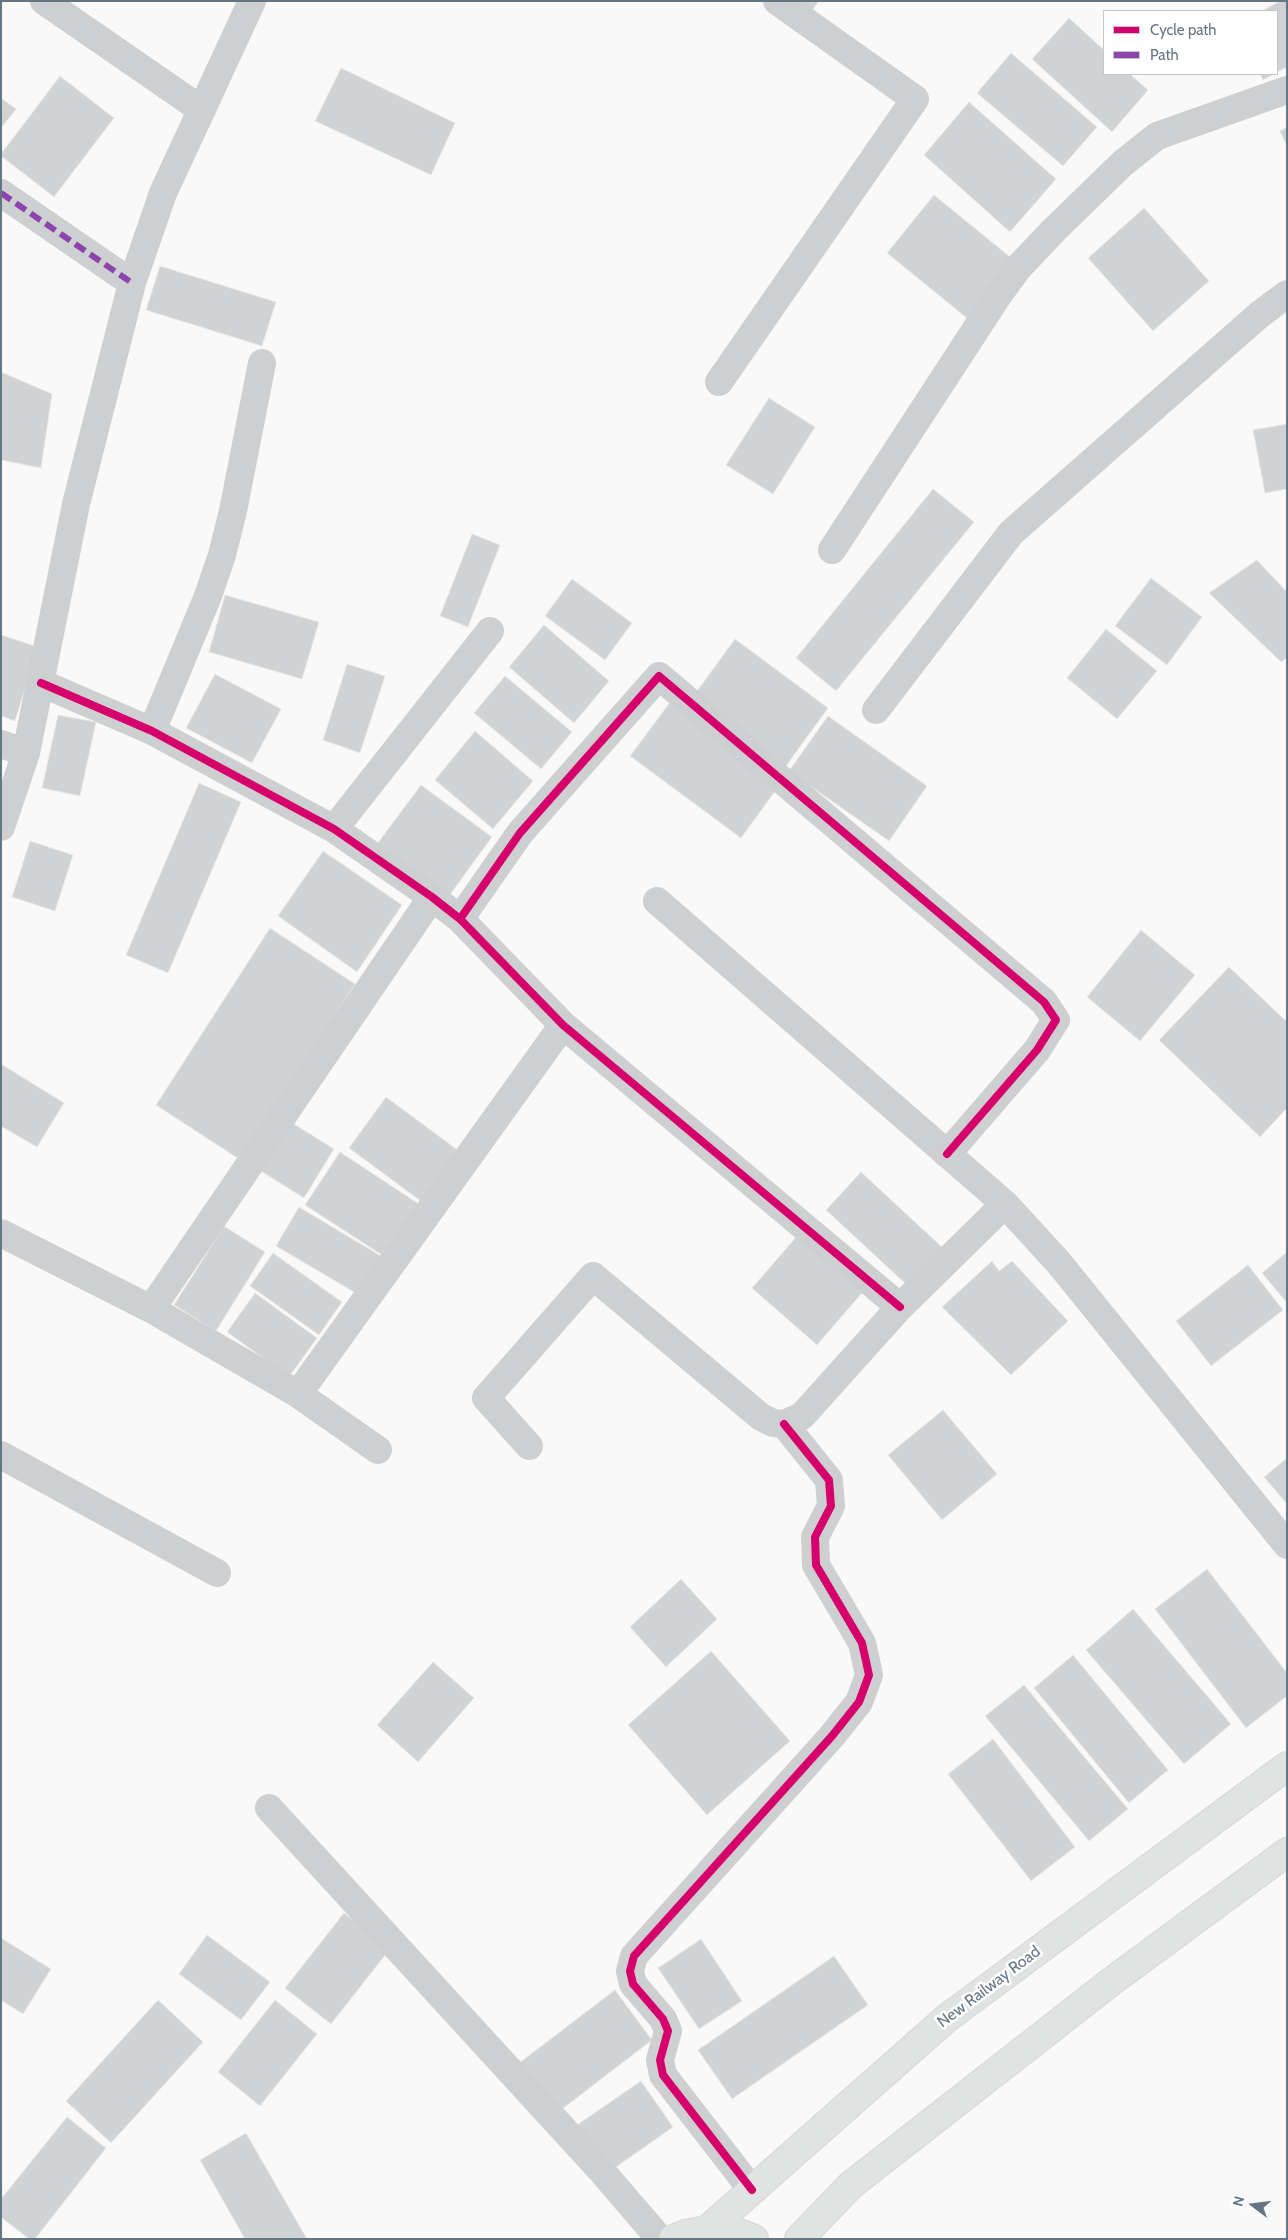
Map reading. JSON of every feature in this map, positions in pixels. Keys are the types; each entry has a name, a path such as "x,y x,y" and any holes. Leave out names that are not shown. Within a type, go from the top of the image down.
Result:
{"main road":[{"name":"New Railway Road","path":"707,2230 947,2018 1287,1766"},
{"path":"799,2239 851,2186 1112,1981 1287,1852"},
{"path":"673,2239 685,2234 707,2230 734,2232 754,2239"}],"street":[{"path":"44,1 202,110"},
{"path":"1,827 14,749 41,682 76,504 132,282 162,193 252,1"},
{"path":"720,382 915,99 777,1"},
{"path":"832,550 997,297 1018,268 1054,230 1123,163 1157,136 1287,90"},
{"path":"1,193 132,282"},
{"path":"876,710 1011,533 1260,315 1287,294"},
{"path":"152,731 208,596 222,555 233,511 262,363"},
{"path":"334,830 490,631"},
{"path":"460,919 520,832 659,676 1044,1002 1056,1020 1037,1050 947,1154"},
{"path":"41,682 152,731 334,830 432,896 460,919 563,1025 900,1307"},
{"path":"151,1309 432,896"},
{"path":"657,901 1005,1204 1059,1263 1287,1545"},
{"path":"298,1394 563,1025"},
{"path":"529,1446 486,1398 593,1276 761,1417 773,1423 784,1424 802,1416 900,1307 1005,1204"},
{"path":"1,1233 151,1309 298,1394 378,1450"},
{"path":"752,2190 663,2075 660,2060 668,2031 663,2018 633,1984 630,1971 634,1956 843,1722 859,1702 869,1675 862,1643 816,1564 815,1537 831,1506 829,1480 784,1424"},
{"path":"1,1456 217,1573"},
{"path":"269,1808 599,2168 660,2239"}],"building":[{"path":"795,1 819,1 811,12"},
{"path":"1280,1 1287,1 1287,67 1278,72 1278,10 1264,10"},
{"path":"1069,18 1103,49 1103,75 1131,75 1148,90 1112,132 1032,59"},
{"path":"1011,53 1097,127 1063,166 977,93"},
{"path":"341,68 455,123 431,175 315,121"},
{"path":"1260,75 1272,75 1263,80"},
{"path":"60,76 114,118 54,197 1,156 1,154"},
{"path":"1,98 16,109 1,128"},
{"path":"969,102 1056,179 1010,232 924,155"},
{"path":"1287,127 1287,146 1280,131"},
{"path":"934,195 1015,261 968,319 887,253"},
{"path":"1144,208 1209,281 1153,331 1088,258"},
{"path":"160,266 276,302 262,346 146,310"},
{"path":"1,372 52,394 41,468 1,460"},
{"path":"769,398 815,427 773,494 726,465"},
{"path":"1287,424 1287,489 1265,493 1253,430"},
{"path":"933,489 974,522 836,691 796,658"},
{"path":"472,534 500,545 468,627 440,616"},
{"path":"1257,560 1287,592 1287,658 1281,662 1209,593"},
{"path":"1151,578 1202,617 1167,665 1115,626"},
{"path":"572,579 632,623 605,660 545,616"},
{"path":"225,595 319,622 302,679 209,652"},
{"path":"544,625 609,681 574,723 509,667"},
{"path":"1106,629 1157,671 1117,719 1067,678"},
{"path":"1,635 38,647 15,721 1,716"},
{"path":"735,639 828,708 786,766 692,698"},
{"path":"347,664 385,676 360,753 323,740"},
{"path":"215,674 281,709 252,763 186,728"},
{"path":"505,676 572,732 541,769 474,713"},
{"path":"671,701 781,783 741,838 630,756"},
{"path":"58,715 96,722 80,796 42,788"},
{"path":"828,716 927,786 889,841 789,771"},
{"path":"475,731 533,781 493,829 435,780"},
{"path":"199,783 241,802 168,973 126,955"},
{"path":"421,785 492,837 449,896 377,844"},
{"path":"30,841 73,855 55,911 12,897"},
{"path":"323,851 402,905 357,972 278,916"},
{"path":"270,928 355,984 242,1161 156,1105"},
{"path":"1141,930 1195,975 1140,1041 1087,997"},
{"path":"1229,967 1287,1022 1287,1108 1260,1137 1159,1040"},
{"path":"1,1064 64,1103 37,1147 1,1126"},
{"path":"386,1097 463,1154 426,1205 349,1148"},
{"path":"286,1119 334,1149 304,1198 256,1168"},
{"path":"340,1152 419,1204 385,1257 305,1205"},
{"path":"861,1172 943,1248 908,1286 826,1210"},
{"path":"299,1207 386,1259 364,1298 276,1246"},
{"path":"224,1226 265,1252 216,1331 174,1305"},
{"path":"804,1228 868,1286 817,1345 752,1288"},
{"path":"1287,1252 1287,1303 1262,1273"},
{"path":"273,1253 342,1302 319,1335 250,1286"},
{"path":"992,1261 999,1271 1012,1261 1068,1321 1011,1375 942,1307"},
{"path":"1248,1265 1283,1310 1211,1366 1176,1321"},
{"path":"255,1293 317,1338 289,1377 227,1332"},
{"path":"943,1410 997,1474 942,1520 888,1455"},
{"path":"1287,1458 1287,1504 1264,1477"},
{"path":"1207,1569 1287,1673 1287,1696 1246,1728 1155,1609"},
{"path":"681,1579 717,1619 666,1667 630,1627"},
{"path":"1133,1609 1231,1724 1184,1764 1086,1650"},
{"path":"711,1651 790,1741 707,1815 628,1725"},
{"path":"1073,1655 1168,1770 1129,1803 1034,1688"},
{"path":"433,1662 474,1698 418,1762 377,1725"},
{"path":"1024,1685 1128,1809 1089,1841 985,1716"},
{"path":"993,1739 1075,1847 1031,1881 948,1774"},
{"path":"344,1913 390,1949 331,2024 285,1988"},
{"path":"207,1935 270,1982 241,2020 179,1974"},
{"path":"1,1938 51,1969 23,2014 1,2000"},
{"path":"701,1939 742,2001 699,2029 658,1968"},
{"path":"834,1956 868,2005 732,2099 698,2050"},
{"path":"615,1990 652,2040 557,2113 519,2063"},
{"path":"158,2000 203,2042 111,2143 66,2101"},
{"path":"275,2000 317,2034 260,2106 218,2072"},
{"path":"641,2081 673,2127 609,2172 577,2125"},
{"path":"67,2117 106,2148 35,2239 29,2239 1,2217 1,2199"},
{"path":"246,2133 307,2239 245,2239 200,2160"}],"marked path":[{"path":"1,193 132,283"}],"cycle path":[{"path":"460,919 520,833 659,676 1044,1002 1056,1020 1037,1050 947,1154"},
{"path":"41,683 152,731 334,829 432,897 460,919 563,1025 900,1307"},
{"path":"752,2190 663,2075 660,2060 668,2031 663,2019 633,1984 630,1971 634,1956 832,1736 859,1702 869,1675 862,1643 816,1565 815,1537 831,1506 829,1480 784,1424"}]}
